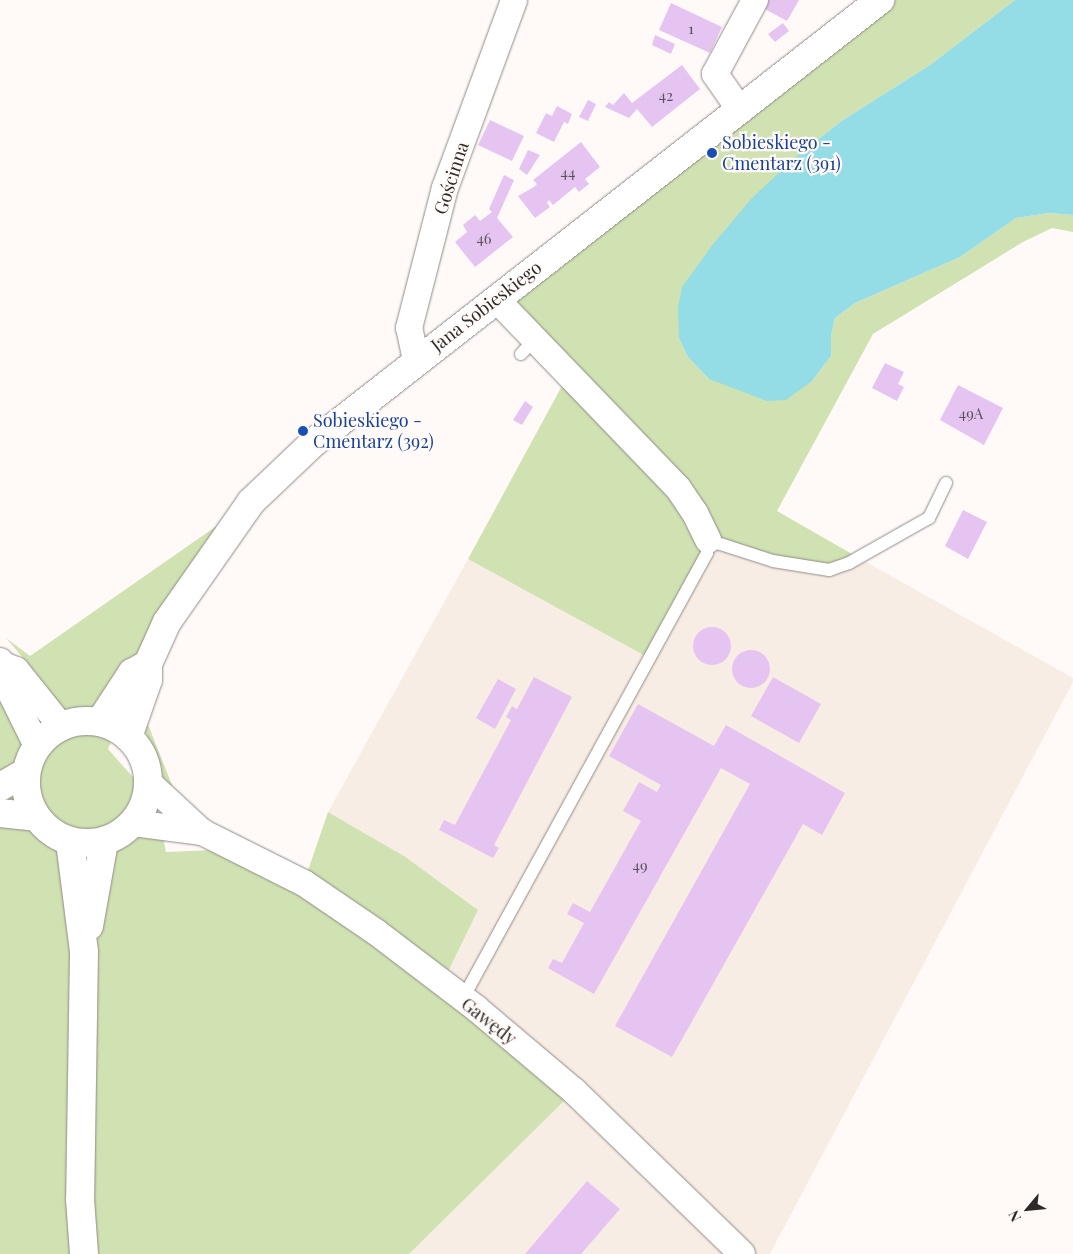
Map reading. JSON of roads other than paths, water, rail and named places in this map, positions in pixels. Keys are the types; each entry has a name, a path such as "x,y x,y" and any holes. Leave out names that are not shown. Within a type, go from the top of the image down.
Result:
{"street":[{"name":"Gościnna","path":"416,360 410,328 445,188 514,0"},
{"path":"740,110 715,74 755,0"},
{"name":"Jana Sobieskiego","path":"128,737 148,680 148,664 167,622 251,502 313,442 880,0"},
{"path":"496,299 528,346 678,488 696,513 708,540"},
{"path":"1,662 16,670 61,726"},
{"path":"1,662 4,678 37,746"},
{"name":"Jana Sobieskiego","path":"100,722 132,673 148,664"},
{"path":"80,721 100,722 128,737 139,750 149,783 141,811 133,823 120,835 104,842 70,842 51,832 36,817 29,803 26,772 37,746 61,726 80,721"},
{"path":"0,787 26,772"},
{"name":"Gawędy","path":"149,783 202,832 304,883 376,932 462,1000 574,1091 742,1254"},
{"path":"0,813 36,817"},
{"name":"Gawędy","path":"133,823 202,832"},
{"path":"70,842 84,952 80,1199 84,1254"},
{"path":"84,952 104,842"}],"lane":[{"path":"462,1000 707,553 708,540 773,561 829,570 849,563 930,518 946,483"}],"water":[{"path":"1015,0 1073,0 1073,215 1049,213 1016,218 960,257 855,303 835,318 831,336 831,356 812,381 786,400 767,401 709,379 688,357 679,338 678,308 682,287 714,243 752,198 798,155 843,120 930,65"}],"place":[{"name":"Sobieskiego - Cmentarz (391)","path":"712,153"},
{"name":"Sobieskiego - Cmentarz (392)","path":"303,431"}]}
